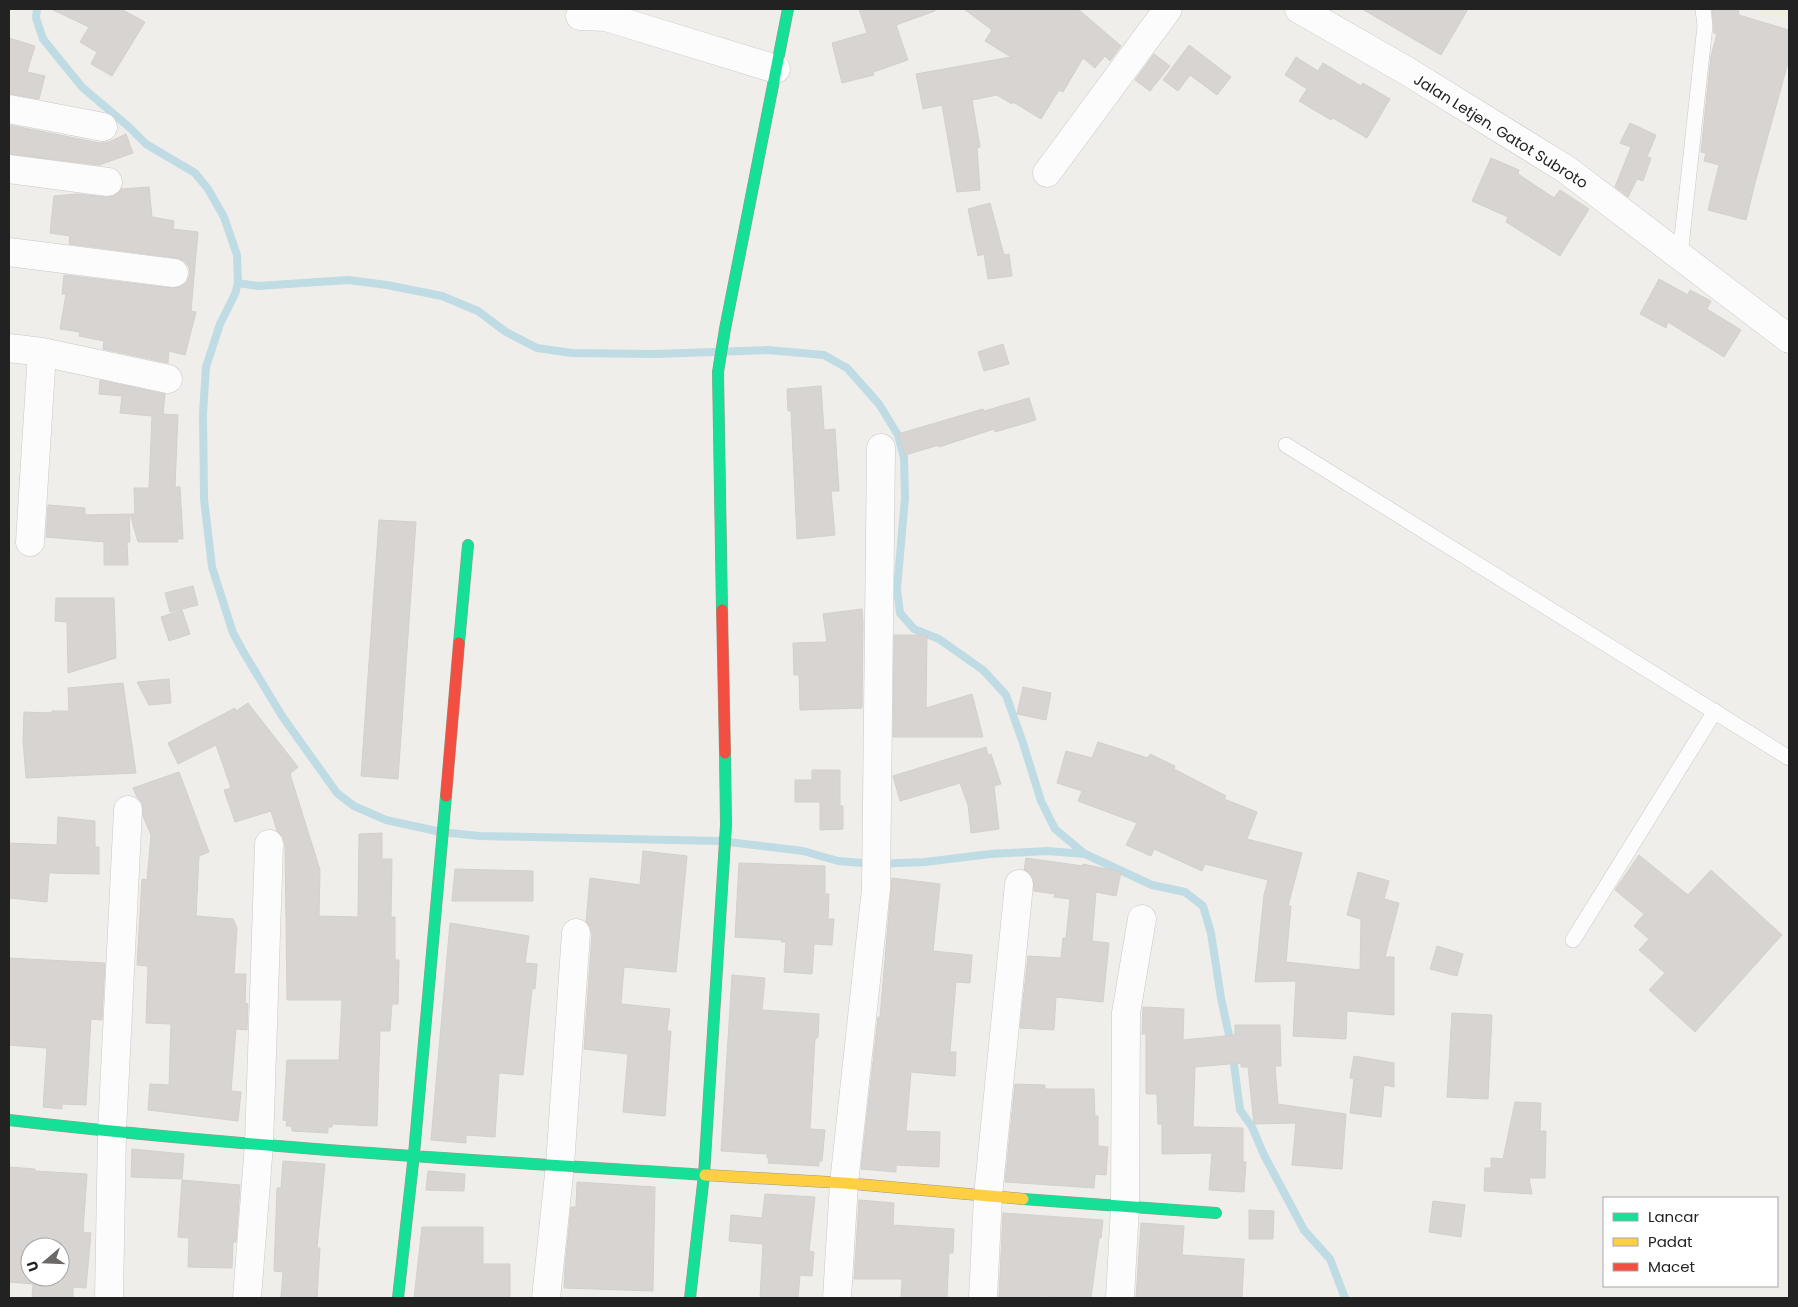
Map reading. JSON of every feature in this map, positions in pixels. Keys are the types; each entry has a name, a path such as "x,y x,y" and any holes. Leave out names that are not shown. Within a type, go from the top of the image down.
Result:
{"street":[{"path":"690,1298 704,1175 726,825 718,372 788,9"},
{"path":"1046,173 1168,9"},
{"name":"Jalan Letjen. Gatot Subroto","path":"1299,9 1407,71 1567,170 1789,339"},
{"path":"580,16 606,17 776,69"},
{"path":"9,110 102,127"},
{"path":"9,169 108,182"},
{"path":"9,252 174,274"},
{"path":"9,348 42,352 168,379"},
{"path":"30,542 42,352"},
{"path":"836,1298 844,1183 876,890 881,448"},
{"path":"398,1298 414,1154 468,545"},
{"path":"109,1298 112,1132 128,810"},
{"path":"247,1298 260,1144 269,844"},
{"path":"983,1298 988,1196 1019,884"},
{"path":"1120,1298 1124,1206 1126,1014 1142,918"},
{"path":"546,1298 560,1165 576,933"},
{"path":"9,1120 112,1132 260,1144 844,1183 1216,1213"}],"lane":[{"path":"1680,256 1705,26 1703,9"},
{"path":"1286,445 1789,758"},
{"path":"1573,940 1715,712"}],"green space":[{"path":"1759,9 1789,9 1789,18 1761,16"}],"building":[{"path":"51,9 121,9 145,22 112,76 91,64 97,52 80,42 89,27"},
{"path":"859,9 935,9 935,11 896,25 908,60 873,72 874,75 842,83 832,43 867,33"},
{"path":"964,9 1078,9 1121,46 1110,61 1105,56 1095,68 1083,58 1063,92 1059,90 1041,119 1013,102 1012,104 997,95 972,100 980,147 977,148 980,190 957,192 942,105 923,109 916,74 1011,57 985,41 992,30"},
{"path":"1362,9 1468,9 1441,55"},
{"path":"1712,9 1738,9 1739,15 1789,30 1789,59 1746,220 1708,210 1719,165 1704,161 1706,153 1701,152 1711,56 1717,34 1714,33"},
{"path":"9,38 35,46 27,72 45,76 39,99 9,94"},
{"path":"1189,45 1231,77 1217,95 1190,75 1178,91 1163,80"},
{"path":"1154,54 1170,66 1150,91 1135,80"},
{"path":"1296,57 1318,71 1323,63 1361,86 1363,83 1390,99 1367,138 1299,101 1307,89 1285,75"},
{"path":"1630,123 1656,135 1647,157 1651,158 1643,181 1637,179 1628,197 1615,187 1631,147 1620,143"},
{"path":"9,125 100,143 109,142 126,134 133,153 99,165 9,154"},
{"path":"1491,158 1519,170 1518,174 1554,198 1560,190 1589,209 1560,256 1506,222 1508,217 1472,201"},
{"path":"149,187 152,217 174,221 173,229 198,232 191,311 196,312 185,355 169,351 168,363 103,349 104,341 79,336 80,332 60,329 66,294 62,294 64,275 172,288 180,287 187,282 190,274 189,267 184,261 176,258 69,244 70,236 50,233 54,196 77,194 106,197 114,196 121,189"},
{"path":"990,203 1004,255 1009,254 1012,276 988,279 984,254 978,256 968,209"},
{"path":"1659,279 1688,295 1690,290 1711,301 1707,309 1741,330 1724,357 1668,322 1666,328 1640,314"},
{"path":"1003,344 1009,364 984,371 978,352"},
{"path":"100,380 165,394 163,414 178,415 175,487 180,487 183,539 177,539 178,542 138,542 130,514 135,514 134,488 149,488 152,416 120,413 122,396 99,394"},
{"path":"821,386 824,430 835,429 839,491 831,491 835,535 797,539 791,411 788,411 787,389"},
{"path":"1029,398 1036,420 995,432 994,429 939,447 939,445 905,455 898,434 983,409 984,411"},
{"path":"48,505 85,508 85,515 129,514 130,542 127,542 128,565 104,565 104,542 46,537"},
{"path":"379,520 416,522 398,779 361,776"},
{"path":"193,586 198,605 170,612 165,593"},
{"path":"56,598 114,598 116,658 68,673 67,622 55,621"},
{"path":"862,609 862,708 800,710 799,675 794,675 793,643 827,642 823,614"},
{"path":"182,610 190,634 169,641 161,617"},
{"path":"894,635 927,635 926,708 972,694 983,737 893,737"},
{"path":"169,679 171,703 149,705 137,682"},
{"path":"123,683 136,773 26,778 23,741 24,712 52,713 52,711 69,711 68,688"},
{"path":"1023,687 1051,693 1046,720 1017,714"},
{"path":"248,703 298,767 290,774 320,870 319,916 358,917 359,834 382,833 382,859 392,859 391,917 395,917 395,960 399,960 398,1004 392,1004 390,1031 380,1031 377,1126 332,1124 332,1127 328,1127 328,1133 292,1131 292,1126 286,1126 287,1121 283,1120 287,1060 339,1060 342,1000 287,1000 285,845 283,837 277,831 271,811 235,822 224,790 231,788 216,745 178,764 168,743 235,708 236,711"},
{"path":"1098,742 1148,758 1150,754 1175,766 1174,769 1226,796 1224,799 1257,812 1247,839 1302,853 1288,906 1291,906 1286,962 1360,970 1361,919 1347,915 1358,872 1389,881 1384,899 1399,903 1385,957 1394,957 1394,1015 1347,1011 1346,1039 1293,1036 1296,981 1255,982 1264,895 1268,880 1205,864 1202,871 1154,849 1151,856 1126,845 1137,823 1078,801 1082,791 1057,783 1066,751 1092,758"},
{"path":"986,747 988,755 991,754 1001,784 994,786 999,829 971,833 968,805 960,783 900,801 893,776"},
{"path":"812,770 840,770 840,806 843,806 843,829 820,830 820,802 795,802 795,780 812,780"},
{"path":"179,772 209,852 199,856 196,916 233,919 237,928 234,974 246,974 245,1003 248,1004 247,1030 236,1029 231,1091 241,1092 238,1121 148,1110 150,1084 169,1085 171,1024 146,1023 148,966 137,965 142,879 147,880 151,835 143,816 142,803 133,788"},
{"path":"58,817 95,821 95,847 99,847 99,874 49,873 47,902 9,898 9,843 57,845"},
{"path":"643,851 687,856 676,972 624,967 621,1004 670,1009 667,1031 671,1031 665,1116 623,1112 628,1054 584,1049 592,934 586,922 590,878 640,885"},
{"path":"1639,855 1688,895 1711,870 1782,935 1695,1032 1649,990 1665,973 1639,950 1649,939 1634,926 1644,914 1615,890"},
{"path":"1026,858 1083,866 1083,864 1121,872 1116,896 1096,892 1092,941 1109,943 1103,1002 1056,997 1054,1030 1020,1028 1028,956 1061,958 1063,938 1066,938 1070,899 1054,897 1055,894 1034,891 1033,877 1024,870"},
{"path":"739,863 825,866 825,894 829,894 828,919 834,919 832,945 814,944 812,974 784,972 786,942 781,942 782,940 735,937"},
{"path":"455,869 533,871 533,901 452,901"},
{"path":"892,878 940,884 933,951 972,955 970,983 956,982 950,1052 956,1052 955,1076 911,1072 906,1131 940,1132 939,1167 896,1165 896,1172 861,1169 878,1017 880,1017"},
{"path":"450,923 529,936 525,963 537,964 535,989 532,989 523,1075 499,1073 495,1137 466,1135 466,1143 431,1140"},
{"path":"1437,946 1463,954 1457,976 1430,969"},
{"path":"9,958 105,963 102,1020 91,1019 86,1105 62,1104 62,1109 43,1107 47,1048 9,1045"},
{"path":"732,975 765,978 762,1010 819,1014 818,1038 815,1038 810,1129 825,1130 822,1161 819,1161 819,1166 768,1163 769,1158 767,1158 767,1154 721,1151"},
{"path":"1143,1007 1184,1009 1183,1040 1235,1035 1235,1025 1280,1025 1281,1066 1275,1066 1278,1104 1346,1114 1342,1169 1292,1165 1296,1123 1254,1124 1248,1067 1241,1067 1241,1063 1195,1067 1193,1127 1243,1128 1243,1162 1246,1162 1244,1192 1209,1190 1212,1153 1162,1154 1162,1124 1158,1124 1157,1094 1146,1094 1146,1034 1142,1034"},
{"path":"1452,1013 1492,1015 1488,1099 1447,1097"},
{"path":"1354,1056 1394,1063 1394,1087 1384,1085 1381,1117 1350,1113 1354,1079 1350,1078"},
{"path":"1015,1084 1045,1085 1045,1089 1094,1089 1095,1116 1098,1116 1098,1146 1108,1147 1106,1175 1095,1174 1094,1188 1005,1182"},
{"path":"1515,1102 1541,1103 1540,1131 1546,1131 1545,1178 1529,1178 1532,1194 1484,1191 1485,1168 1491,1168 1491,1158 1503,1159"},
{"path":"132,1149 184,1154 182,1179 131,1177"},
{"path":"283,1161 325,1164 317,1248 320,1248 317,1298 281,1298 283,1272 274,1271 277,1188 281,1188"},
{"path":"9,1167 35,1169 35,1171 87,1174 83,1232 91,1233 86,1288 73,1287 73,1298 32,1298 33,1287 70,1287 70,1237 20,1237 20,1283 9,1282"},
{"path":"428,1171 465,1174 464,1191 426,1190"},
{"path":"182,1180 240,1185 232,1268 188,1267 189,1238 178,1237"},
{"path":"577,1182 655,1187 653,1291 564,1288 571,1207 576,1207"},
{"path":"765,1194 815,1197 809,1251 814,1252 812,1276 800,1275 798,1298 760,1298 763,1244 729,1241 731,1215 762,1218"},
{"path":"859,1200 894,1203 893,1225 954,1229 953,1253 949,1253 947,1298 901,1298 902,1279 854,1279"},
{"path":"1433,1201 1465,1205 1461,1237 1429,1232"},
{"path":"1249,1210 1274,1211 1273,1239 1249,1239"},
{"path":"1003,1213 1103,1220 1091,1298 1041,1296 1040,1298 999,1298"},
{"path":"1141,1223 1184,1226 1182,1255 1244,1259 1242,1298 1136,1298"},
{"path":"422,1227 483,1227 483,1264 510,1264 510,1298 414,1298"}],"waterway":[{"path":"37,9 36,18 43,39 82,87 146,144 195,173 208,189 224,217 237,255 238,283 235,294 220,324 206,367 203,413 204,499 212,567 233,633 244,653 282,716 337,793 354,806 386,820 441,832 480,836 720,841 803,851 838,861 874,864 925,862 990,854 1047,851 1085,854 1152,885 1185,892 1203,906 1211,933 1221,998 1232,1049 1240,1110 1252,1127 1264,1155 1304,1230 1330,1259 1345,1298"},
{"path":"238,283 258,286 348,280 387,285 442,296 478,311 506,332 537,348 572,353 655,354 768,350 824,355 847,368 879,404 898,435 904,458 905,498 897,589 900,613 914,629 939,639 983,670 1006,695 1041,801 1055,829 1085,854"}],"traffic: fast":[{"path":"722,610 718,372 788,9"},
{"path":"459,643 468,545"},
{"path":"690,1298 704,1175 726,825 725,753"},
{"path":"398,1298 414,1154 446,796"},
{"path":"9,1120 96,1130 270,1145 705,1175"},
{"path":"1023,1199 1216,1213"}],"traffic: slow":[{"path":"705,1175 844,1183 1023,1199"}],"traffic: jam":[{"path":"722,610 725,753"},
{"path":"446,796 459,643"}]}
